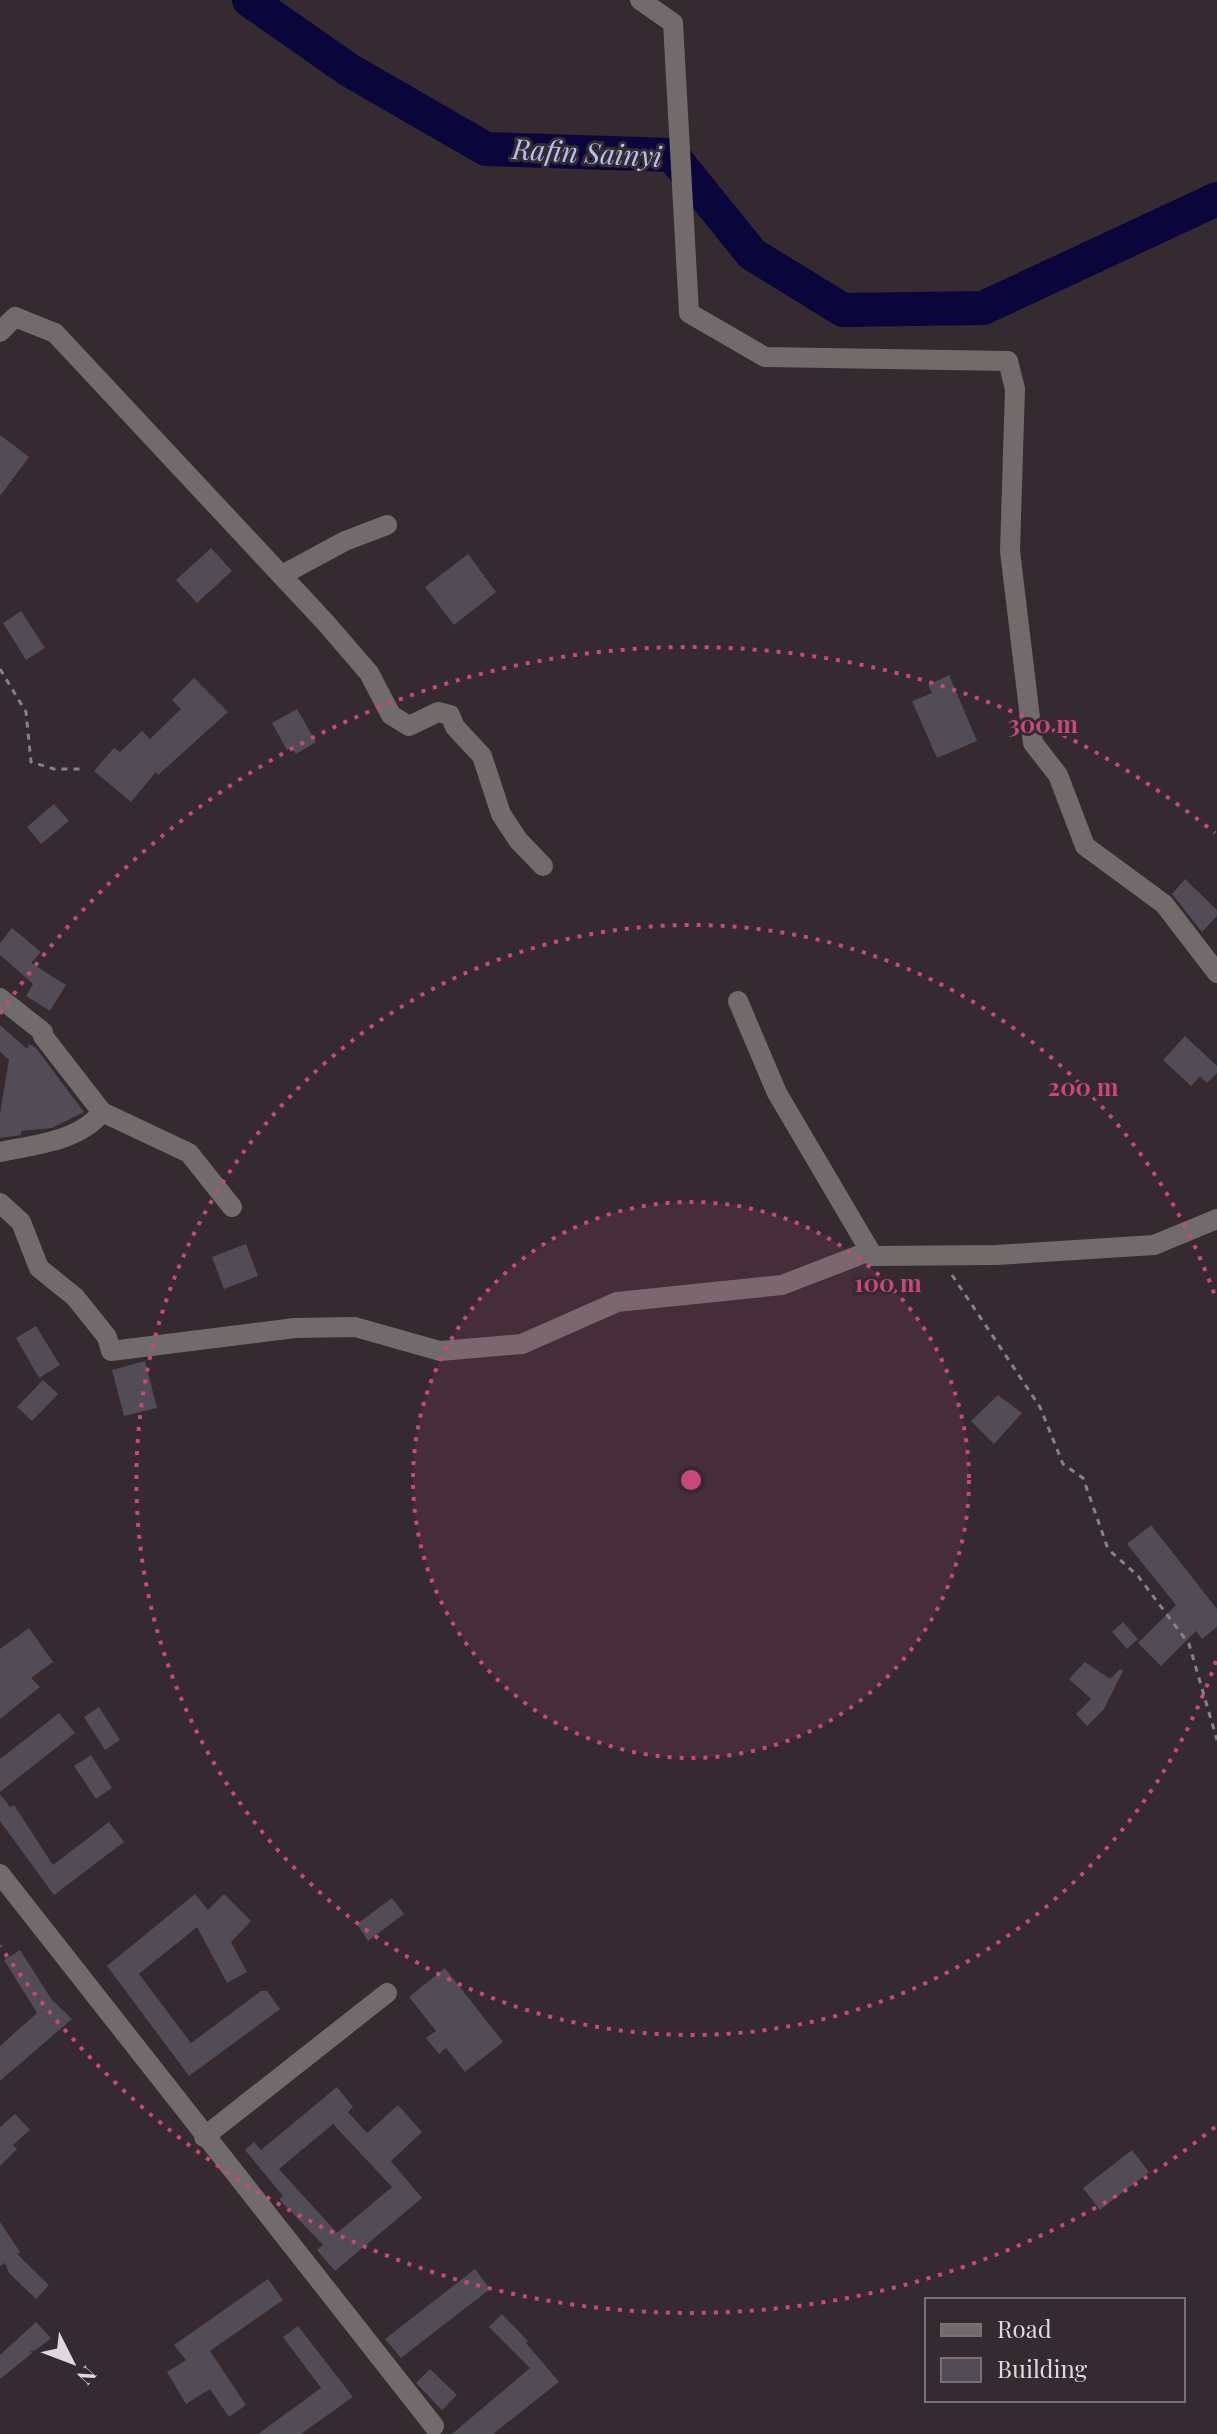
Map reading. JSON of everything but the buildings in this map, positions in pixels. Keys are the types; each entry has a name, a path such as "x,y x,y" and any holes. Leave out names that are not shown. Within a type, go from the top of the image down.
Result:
{"street":[{"path":"640,0 673,23 689,313 765,357 1008,361 1015,389 1010,551 1033,743 1058,775 1085,846 1164,904 1217,973"},
{"path":"0,332 15,317 55,333 282,575 369,673 391,715 409,726 438,712 450,715 455,727 482,756 501,814 518,840 543,866"},
{"path":"282,575 345,541 387,525"},
{"path":"0,998 43,1032 102,1112 189,1153 232,1207"},
{"path":"738,1001 777,1093 873,1256 939,1256 1154,1245 1217,1219"},
{"path":"0,1152 54,1141 93,1124 102,1112"},
{"path":"0,1203 21,1222 39,1268 75,1297 107,1337 111,1351 295,1328 355,1327 440,1351 522,1344 617,1302 782,1285 870,1251"},
{"path":"0,1874 434,2426"},
{"path":"204,2137 387,1993"}],"path":[{"path":"0,669 26,712 31,762 54,769 80,769"},
{"path":"939,1256 1040,1407 1063,1464 1083,1478 1108,1549 1138,1576 1189,1644 1217,1740"}],"waterway":[{"name":"Rafin Sainyi","path":"249,0 349,70 486,149 672,155 752,254 843,310 983,308 1217,199"}]}
